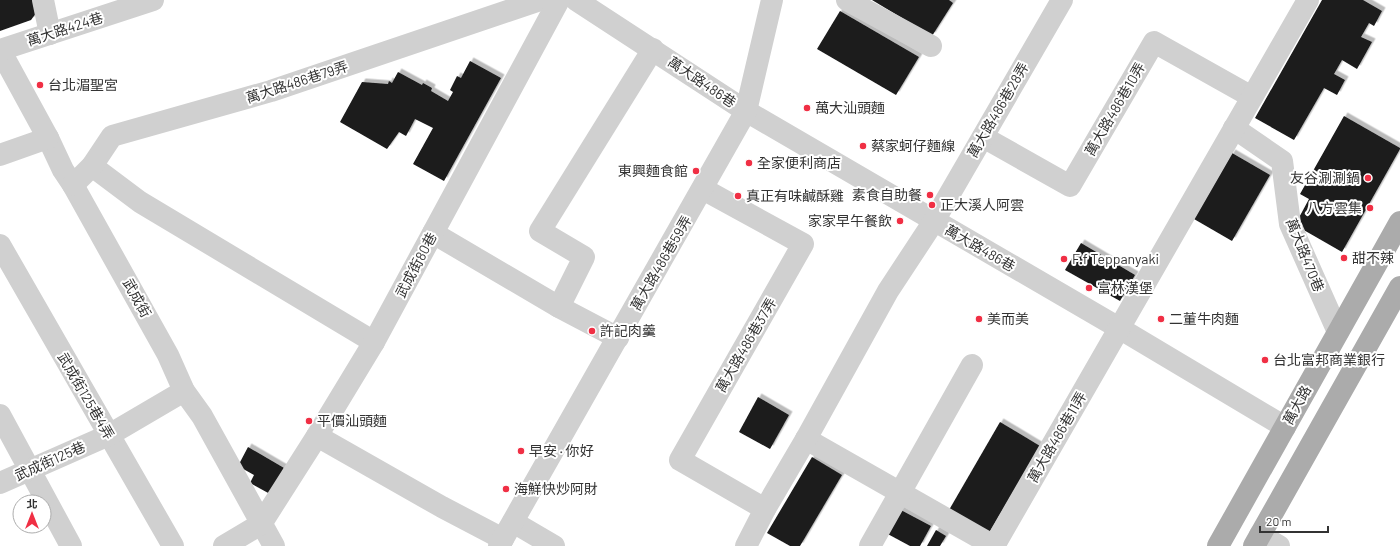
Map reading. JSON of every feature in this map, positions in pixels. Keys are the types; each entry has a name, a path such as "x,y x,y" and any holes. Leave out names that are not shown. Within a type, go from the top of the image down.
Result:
{"main road":[{"name":"萬大路","path":"1218,546 1400,222"},
{"path":"1257,540 1400,287"}],"street":[{"path":"43,0 50,34"},
{"name":"萬大路424巷","path":"0,50 153,0"},
{"name":"萬大路486巷79弄","path":"73,185 92,166 112,136 265,93 540,0"},
{"name":"武成街80巷","path":"261,524 374,342 559,0"},
{"name":"萬大路486巷","path":"576,0 746,111 1119,328 1284,427"},
{"name":"萬大路486巷59弄","path":"505,536 746,111 772,0"},
{"path":"847,0 931,46"},
{"name":"萬大路486巷28弄","path":"934,221 1062,0"},
{"path":"1119,328 1308,0"},
{"name":"萬大路486巷10弄","path":"983,137 1070,186 1154,42 1252,97"},
{"path":"559,307 584,257 540,231 653,49"},
{"name":"武成街","path":"0,50 48,138 62,170 73,185 168,355 184,391 202,416 274,546"},
{"name":"萬大路470巷","path":"1234,128 1282,161 1290,224 1338,332"},
{"path":"0,155 48,138"},
{"path":"92,166 140,202 374,342"},
{"name":"萬大路486巷37弄","path":"702,189 803,244 680,460 765,509"},
{"path":"746,546 765,509 806,440 888,291 934,221"},
{"path":"433,233 559,307 618,338"},
{"name":"武成街125巷4弄","path":"0,246 173,546"},
{"name":"萬大路486巷11弄","path":"806,440 994,546 1119,328"},
{"path":"870,546 972,365"},
{"name":"武成街125巷","path":"0,483 109,435 184,391"},
{"path":"0,415 71,546"},
{"path":"317,436 442,506 505,536 554,546"},
{"path":"224,546 261,524"},
{"path":"1257,540 1279,546"}],"building":[{"path":"0,0 43,0 44,2 31,20 0,31"},
{"path":"872,0 949,0 953,3 932,36"},
{"path":"1322,0 1363,0 1382,11 1374,26 1369,23 1361,37 1372,42 1357,69 1342,60 1334,74 1345,80 1337,95 1324,88 1294,140 1255,118"},
{"path":"840,11 919,57 896,95 817,49"},
{"path":"470,61 501,78 444,181 413,164 433,128 415,119 406,136 399,132 387,149 340,122 362,82 388,84 389,81 392,83 398,72 422,85 423,83 432,88 431,91 448,101 453,92 450,90 457,76 461,78"},
{"path":"1344,116 1400,149 1342,252 1295,225 1309,199 1300,194"},
{"path":"1232,153 1270,175 1232,241 1194,219"},
{"path":"1081,243 1135,275 1120,301 1065,270"},
{"path":"758,397 789,415 770,449 739,432"},
{"path":"1000,422 1040,446 989,533 949,510"},
{"path":"248,447 284,468 270,494 250,483 254,475 238,466"},
{"path":"812,457 842,475 800,546 790,546 767,533"},
{"path":"897,508 931,526 920,546 910,546 884,532"},
{"path":"936,530 946,536 940,546 927,546"}],"place":[{"name":"台北湄聖宮","path":"40,85"},
{"name":"萬大汕頭麵","path":"807,108"},
{"name":"蔡家蚵仔麵線","path":"863,146"},
{"name":"全家便利商店","path":"749,163"},
{"name":"東興麵食館","path":"696,171"},
{"name":"友谷涮涮鍋","path":"1368,178"},
{"name":"素食自助餐","path":"930,195"},
{"name":"真正有味鹹酥雞","path":"738,196"},
{"name":"正大溪人阿雲","path":"932,205"},
{"name":"八方雲集","path":"1370,208"},
{"name":"家家早午餐飲","path":"900,221"},
{"name":"甜不辣","path":"1344,258"},
{"name":"F.f Teppanyaki","path":"1064,259"},
{"name":"富林漢堡","path":"1089,288"},
{"name":"美而美","path":"979,319"},
{"name":"二董牛肉麵","path":"1161,319"},
{"name":"許記肉羹","path":"592,331"},
{"name":"台北富邦商業銀行","path":"1265,360"},
{"name":"平價汕頭麵","path":"309,421"},
{"name":"早安 · 你好","path":"521,451"},
{"name":"海鮮快炒阿財","path":"506,489"}]}
